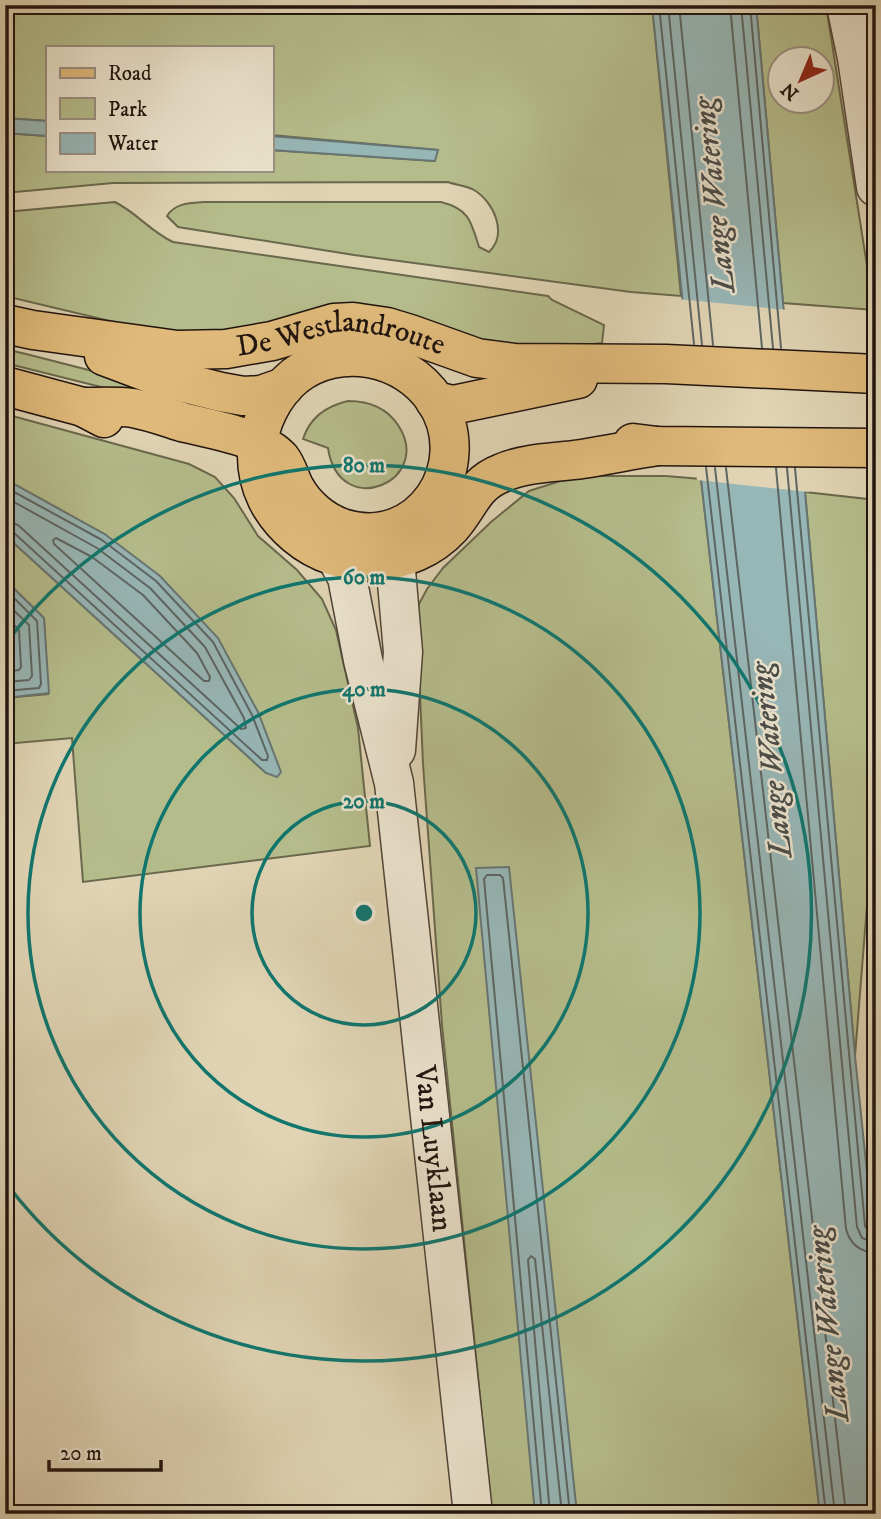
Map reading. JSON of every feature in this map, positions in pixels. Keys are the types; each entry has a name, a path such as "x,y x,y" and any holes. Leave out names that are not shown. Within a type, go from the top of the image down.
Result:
{"main road":[{"name":"De Westlandroute","path":"19,327 177,350 226,349 272,341 334,323 353,322 399,331 477,358 515,363 648,364 876,374"},
{"name":"De Westlandroute","path":"19,327 160,377 221,392 243,396 261,395 284,387"},
{"path":"83,407 132,408 257,443 282,460 303,500 313,512 326,521 340,527 372,532 399,542 418,551 435,540 463,512 461,482 450,455 442,413 426,388 401,368 371,358 355,356 323,361 302,372 284,387 267,413 257,443 258,473 262,489 271,508 299,538 336,557 367,562 399,542"},
{"name":"De Westlandroute","path":"435,401 453,405 648,364"},
{"path":"5,386 83,407 128,429 242,464 262,489"},
{"path":"461,482 486,481 522,466 657,446 876,448"}],"street":[{"path":"846,5 857,58 876,187"},
{"name":"Van Luyklaan","path":"394,783 403,652 399,542"},
{"name":"Van Luyklaan","path":"336,557 347,578 363,660 394,783 473,1514"}],"green space":[{"path":"5,5 652,5 681,296 631,292 354,255 178,227 167,216 179,206 204,202 441,202 458,208 468,217 479,247 489,252 495,245 498,228 493,210 474,190 448,182 113,183 5,193 5,133 46,136 46,172 273,172 273,150 434,161 437,150 273,135 273,46 46,46 46,121 5,118"},
{"path":"756,5 826,5 832,46 766,46 766,115"},
{"path":"836,69 874,310 783,303 766,116 836,116"},
{"path":"115,202 173,242 548,296 604,325 602,343 528,351 237,334 160,333 5,296 5,212"},
{"path":"5,349 190,396 185,408 5,363"},
{"path":"348,401 363,402 382,409 398,425 406,445 404,463 395,476 381,485 365,488 349,484 336,471 328,448 303,439 310,424 320,414"},
{"path":"5,414 189,464 215,477 234,498 258,536 297,570 322,599 336,630 358,728 370,846 83,882 72,738 5,744 5,698 48,694 44,618 5,580 5,535 266,773 106,535 5,479"},
{"path":"576,476 666,476 701,479 820,1514 492,1514 442,1025 423,764 417,626 419,604 427,589 443,568 491,522 529,491"},
{"path":"805,492 876,500 876,792 855,1056"}],"water":[{"name":"Lange Watering","path":"652,5 756,5 783,303 805,492 855,1056 876,1260 876,1514 820,1514 701,479"},
{"path":"5,118 46,121 46,136 5,133"},
{"path":"273,136 438,150 435,161 273,150"},
{"path":"5,479 106,535 160,576 218,638 258,712 281,772 277,777 266,773 5,535"},
{"path":"5,580 44,618 49,693 5,698"},
{"path":"509,867 577,1514 535,1514 476,868"}],"pier":[{"path":"678,299 788,310 809,492 697,480"}]}
